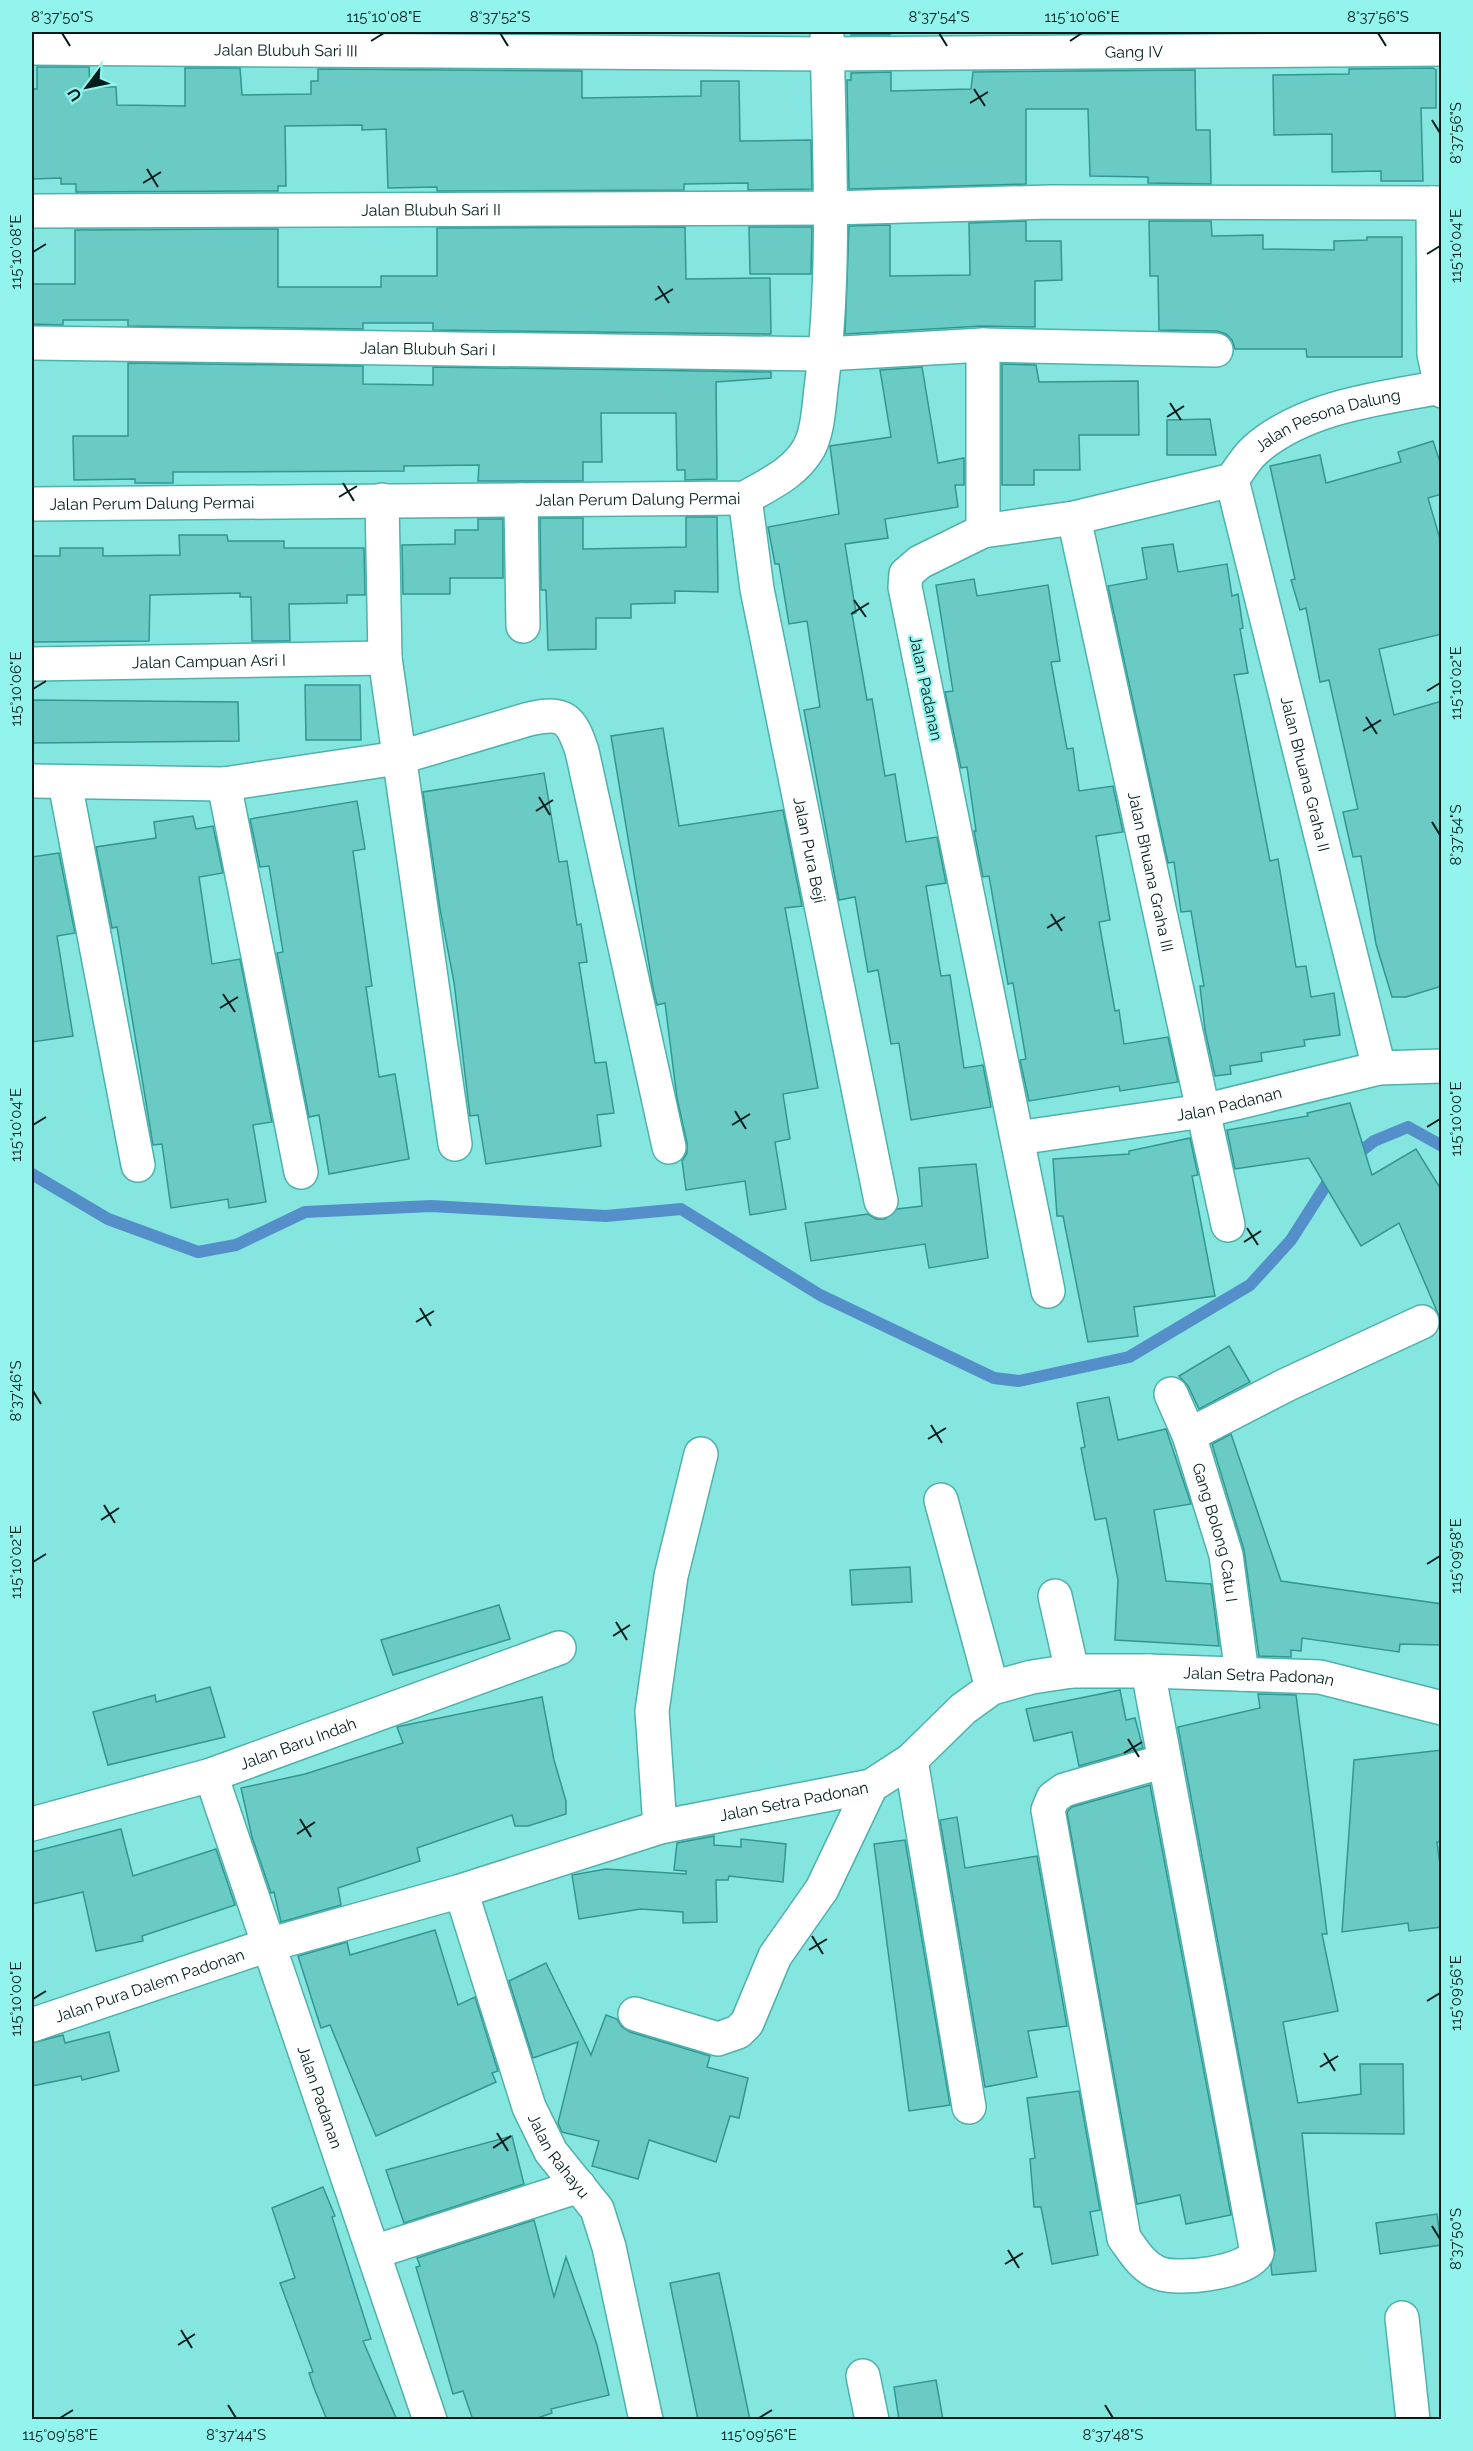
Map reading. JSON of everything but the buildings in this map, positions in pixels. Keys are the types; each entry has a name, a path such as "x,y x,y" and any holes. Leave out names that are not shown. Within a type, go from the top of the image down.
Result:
{"street":[{"name":"Jalan Blubuh Sari III","path":"32,48 827,43"},
{"name":"Gang IV","path":"827,43 1442,49"},
{"name":"Jalan Perum Dalung Permai","path":"32,504 745,498 791,471 809,447 818,411 825,354 831,208 827,43"},
{"name":"Jalan Blubuh Sari II","path":"32,211 831,208 1050,202 1437,203"},
{"path":"1437,203 1434,354 1441,388"},
{"name":"Jalan Blubuh Sari I","path":"32,343 825,354 984,345 1216,350"},
{"path":"983,531 984,345"},
{"name":"Jalan Pesona Dalung","path":"1232,480 1252,452 1267,440 1302,423 1381,398 1441,388"},
{"name":"Jalan Padanan","path":"1048,1291 905,587 906,574 920,562 983,531 1074,518 1232,480"},
{"name":"Jalan Bhuana Graha II","path":"1232,480 1379,1068"},
{"name":"Jalan Pura Beji","path":"745,498 757,589 881,1201"},
{"path":"382,500 385,658 454,1144"},
{"path":"521,500 523,626"},
{"name":"Jalan Bhuana Graha III","path":"1074,518 1228,1225"},
{"name":"Jalan Campuan Asri I","path":"32,664 385,658"},
{"path":"32,781 224,784 398,758 550,714 560,716 574,727 582,752 669,1147"},
{"path":"65,783 138,1165"},
{"path":"224,784 301,1172"},
{"name":"Jalan Padanan","path":"1018,1138 1203,1111 1379,1068 1442,1066"},
{"path":"1189,1435 1286,1385 1422,1322"},
{"name":"Gang Bolong Catu I","path":"1171,1394 1189,1435 1226,1555 1242,1674"},
{"path":"660,1827 652,1711 671,1576 701,1454"},
{"path":"941,1500 992,1688"},
{"path":"1055,1596 1072,1671"},
{"name":"Jalan Baru Indah","path":"32,1824 211,1775 559,1648"},
{"name":"Jalan Setra Padonan","path":"268,1945 461,1891 660,1827 871,1786 911,1760 963,1709 992,1688 1032,1677 1072,1671 1148,1671 1320,1677 1442,1708"},
{"path":"1148,1671 1257,2253 1251,2261 1238,2268 1216,2273 1173,2275 1157,2273 1140,2260 1124,2238 1048,1810 1053,1798 1064,1790 1164,1761"},
{"path":"911,1760 969,2107"},
{"name":"Jalan Padanan","path":"211,1775 430,2420"},
{"path":"635,2014 718,2039 738,2032 747,2023 775,1956 822,1889 871,1786"},
{"name":"Jalan Rahayu","path":"461,1891 529,2107 552,2152 597,2210 609,2247 646,2420"},
{"name":"Jalan Pura Dalem Padonan","path":"32,2025 268,1945"},
{"path":"374,2252 579,2186"},
{"path":"1402,2318 1413,2420"},
{"path":"863,2376 872,2420"}],"waterway":[{"path":"1351,1159 1374,1141 1408,1127 1442,1146"},
{"path":"32,1174 108,1219 198,1252 236,1245 305,1212 431,1206 606,1216 681,1209 820,1295 994,1378 1019,1381 1129,1357 1250,1285 1291,1240 1333,1174"}]}
